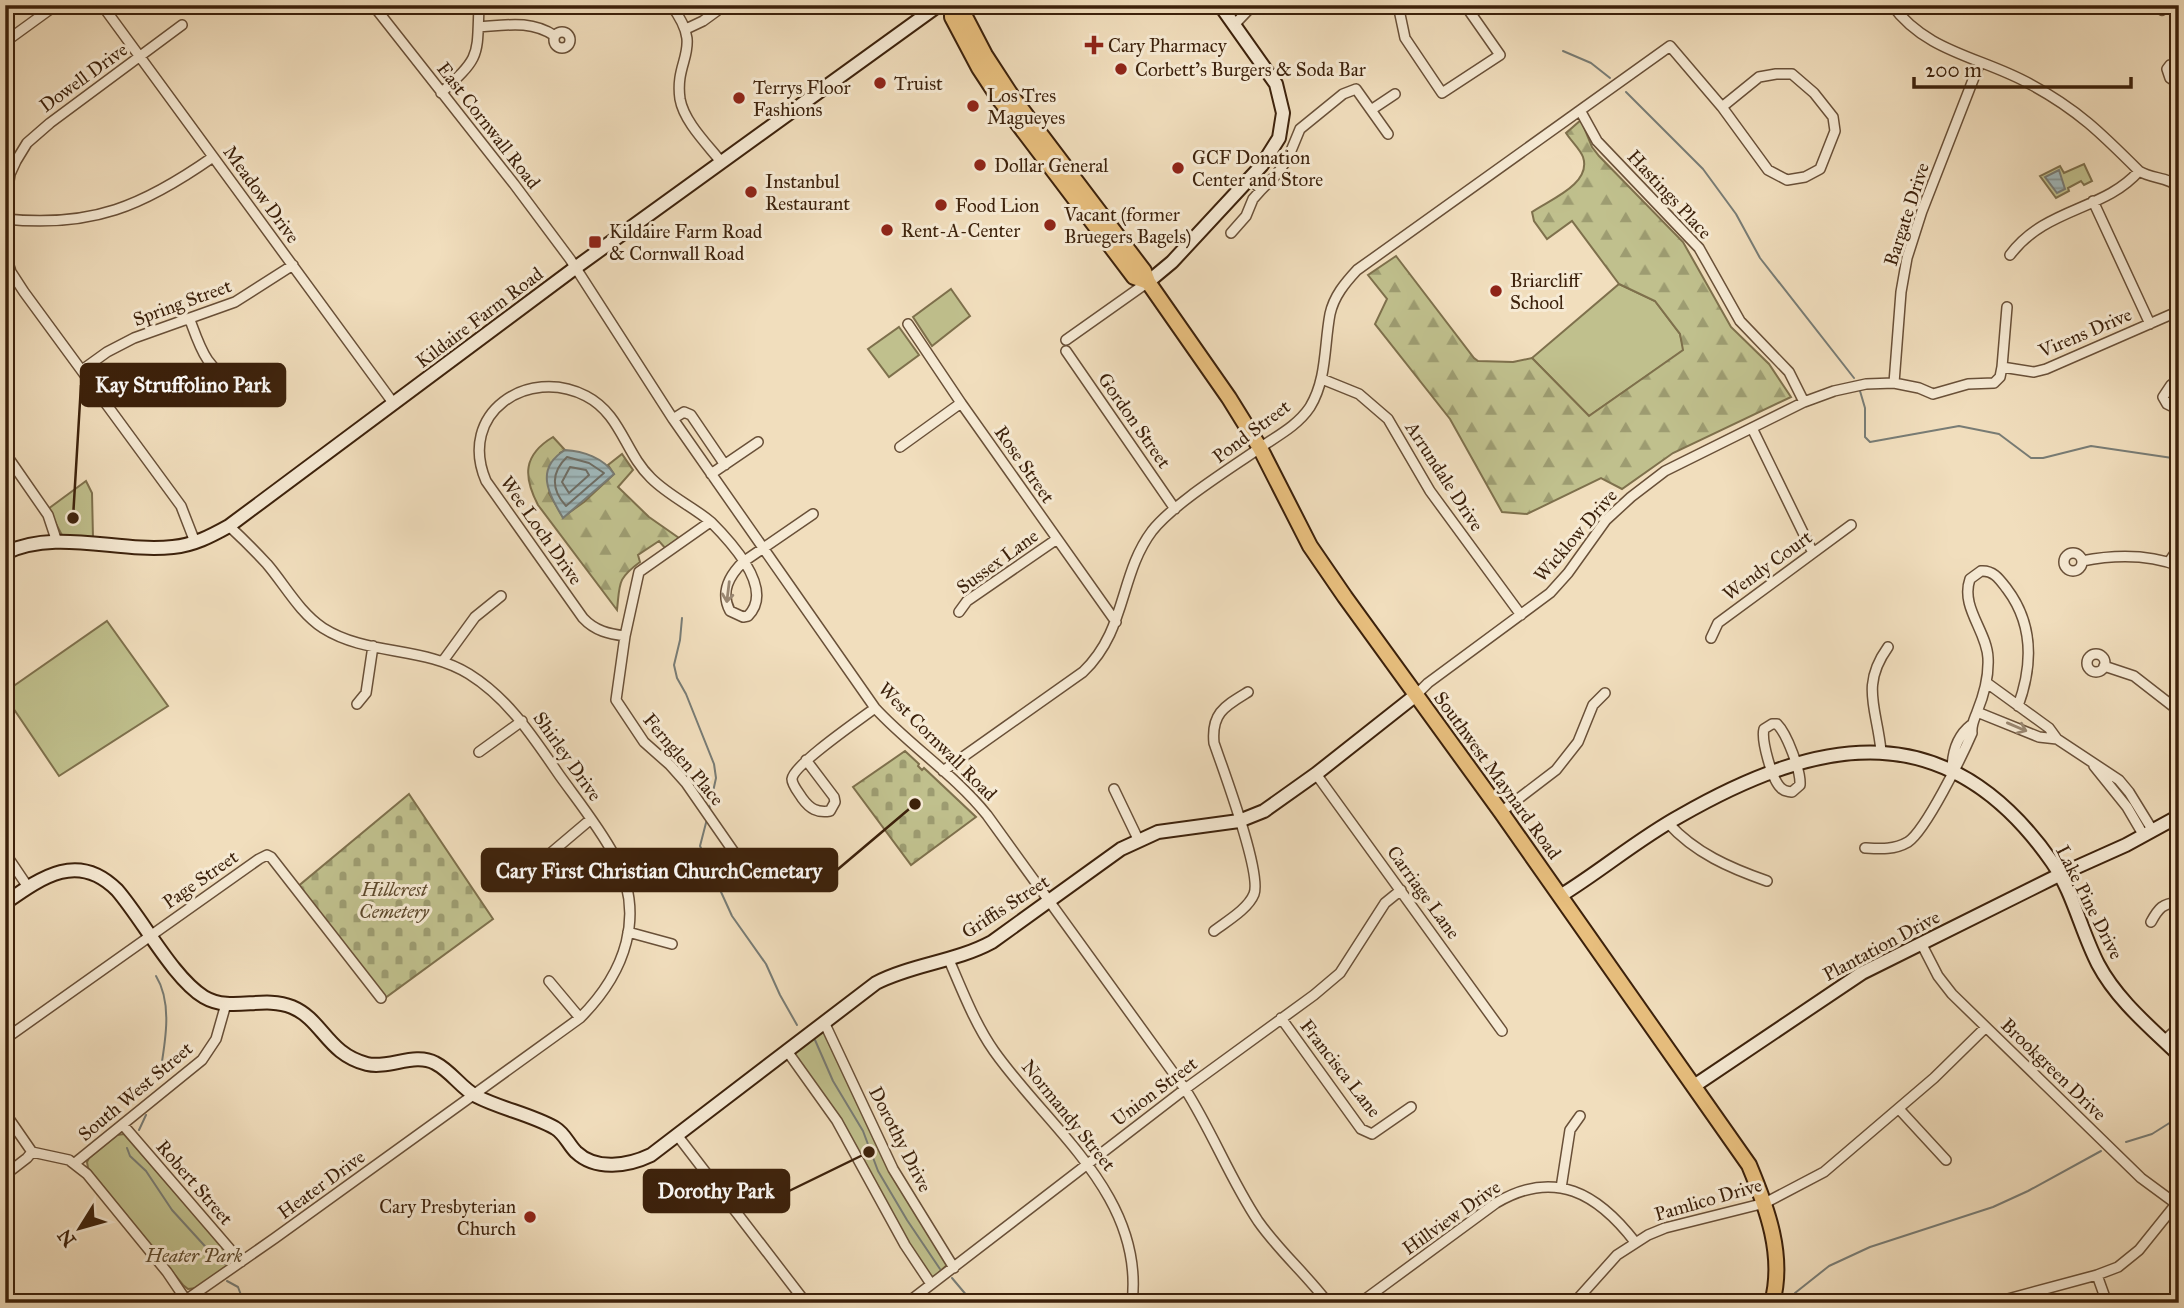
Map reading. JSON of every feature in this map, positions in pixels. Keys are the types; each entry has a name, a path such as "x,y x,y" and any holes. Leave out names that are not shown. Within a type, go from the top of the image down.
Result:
{"main road":[{"name":"Southwest Maynard Road","path":"952,5 952,17 974,58 1016,122 1134,277 1149,282"},
{"name":"Southwest Maynard Road","path":"959,5 995,71 1144,271 1229,398 1260,448 1310,545 1345,597 1501,812 1749,1165 1765,1203 1773,1236 1776,1273 1772,1303"},
{"path":"1016,122 1024,123 1047,153 1065,167"}],"street":[{"path":"5,42 56,5"},
{"name":"Meadow Drive","path":"102,5 394,404"},
{"name":"East Cornwall Road","path":"373,5 514,184 575,268"},
{"path":"441,93 474,59 478,46 479,5"},
{"path":"671,5 686,29 687,49 680,86 681,104 692,124 722,163"},
{"path":"686,29 725,5"},
{"name":"Kildaire Farm Road","path":"5,553 32,543 57,542 173,547 195,542 229,526 575,268 940,5"},
{"path":"1066,340 1149,282 1172,262 1268,158 1279,138 1283,123 1282,103 1276,84 1220,5"},
{"path":"1234,25 1254,5"},
{"path":"1398,5 1405,38 1442,93 1500,55 1465,5"},
{"path":"1892,5 1901,18 1933,42 2027,82 2070,106 2139,172 2167,180 2179,187"},
{"path":"2155,5 2161,10 2169,5"},
{"path":"479,27 529,24 555,36"},
{"name":"Dowell Drive","path":"5,206 10,174 27,143 183,25"},
{"name":"Pond Street","path":"943,771 1083,672 1102,652 1116,622 1140,552 1153,531 1175,509 1288,430 1308,410 1322,379 1331,313 1344,284 1357,270 1670,47 1722,107"},
{"name":"Bargate Drive","path":"1894,383 1901,292 1907,258 1980,62"},
{"path":"2179,64 2170,65 2167,69 2170,78 2179,84"},
{"path":"1792,75 1814,93 1833,117 1835,131 1820,169 1805,177 1787,180 1768,170 1722,107 1759,77 1792,75"},
{"path":"1231,233 1246,216 1253,199 1288,158 1300,130 1343,94 1356,89 1388,134"},
{"path":"1371,110 1395,94"},
{"name":"Hastings Place","path":"1581,112 1597,141 1699,248 1740,321 1789,372 1804,402"},
{"path":"5,219 54,222 121,208 158,193 213,157"},
{"path":"2010,255 2036,228 2126,185 2139,172"},
{"path":"1250,178 1261,190"},
{"path":"2093,201 2150,324"},
{"path":"5,253 15,279 181,506 195,542"},
{"name":"Spring Street","path":"82,370 107,352 134,338 190,320 245,297 293,265"},
{"name":"West Cornwall Road","path":"575,268 673,419 875,708 977,803 1185,1088 1206,1122 1242,1195 1260,1223 1328,1303"},
{"path":"2002,368 2007,307"},
{"name":"Virens Drive","path":"2002,368 2039,371 2179,311"},
{"path":"190,320 209,363 225,378 236,382"},
{"name":"Rose Street","path":"908,324 1116,622"},
{"name":"Gordon Street","path":"1066,351 1175,509"},
{"name":"Wicklow Drive","path":"1416,695 1428,683 1558,586 1599,529 1630,497 1665,471 1804,402 1855,385 1894,383 1933,394 1968,384 1994,383 2002,368"},
{"name":"Arrundale Drive","path":"1322,379 1359,394 1388,419 1430,491 1521,615"},
{"path":"2179,379 2163,397 2171,406 2179,403"},
{"name":"Wee Loch Drive","path":"625,636 592,627 583,618 486,481 481,461 481,440 485,423 492,411 511,397 541,388 563,388 584,395 601,406 612,417 650,478 710,522 744,562 758,590 752,611 743,617 730,611 725,598 727,583 734,571 744,562"},
{"path":"900,447 961,403"},
{"path":"673,419 684,412 691,415 726,465"},
{"path":"1752,428 1813,553"},
{"path":"711,474 758,442"},
{"path":"5,453 48,515 57,542"},
{"path":"744,562 813,514"},
{"name":"Fernglen Place","path":"710,522 639,572 625,636 616,700 644,742 686,783 754,881"},
{"name":"Wendy Court","path":"1711,638 1718,622 1851,525"},
{"name":"Shirley Drive","path":"229,526 320,626 342,639 443,661 501,697 522,721 591,820 623,874 629,895 628,932 624,951 607,988 580,1018 474,1095"},
{"name":"Sussex Lane","path":"959,612 967,601 1057,539"},
{"path":"2082,561 2123,556 2174,564 2175,553 2179,552"},
{"path":"1865,848 1889,849 1916,835 1928,819 1972,733 1971,725 1987,683 1988,655 1971,608 1968,585 1975,574 1987,571 1995,575 2018,605 2028,633 2028,666 2018,706"},
{"path":"443,661 475,617 501,596"},
{"path":"357,704 366,693 373,646"},
{"path":"1881,751 1873,704 1872,676 1888,647"},
{"path":"2104,666 2134,676 2179,711"},
{"path":"1987,683 2049,728 2057,739 2093,765 2104,769 2124,786 2149,833"},
{"path":"1214,930 1247,905 1255,893 1256,878 1252,858 1214,743 1213,731 1214,723 1222,710 1248,692"},
{"path":"1501,812 1556,770 1578,741 1593,705 1605,693"},
{"name":"Griffis Street","path":"226,1004 267,1002 288,1006 303,1014 334,1047 350,1058 380,1065 430,1061 474,1095 552,1126 561,1132 578,1154 592,1162 620,1164 643,1158 677,1135 876,983 893,974 973,952 992,942 1138,839 1175,828 1239,821 1274,805 1416,695"},
{"path":"806,761 834,797 835,802 830,811 813,810 793,784 794,774 806,761 875,708"},
{"path":"1977,712 2039,737 2057,739"},
{"path":"479,752 522,721"},
{"path":"1777,724 1784,733 1796,765 1801,781 1798,788 1792,792 1781,788 1762,739 1764,729 1777,724"},
{"name":"Lake Pine Drive","path":"1560,895 1668,823 1717,796 1773,772 1845,753 1881,751 1923,759 1952,771 1988,794 2023,825 2059,875 2100,967 2120,995 2179,1055"},
{"name":"Carriage Lane","path":"1316,774 1502,1031"},
{"path":"1114,789 1138,839"},
{"name":"Plantation Drive","path":"1694,1086 1862,973 2179,816"},
{"path":"552,852 591,820"},
{"path":"1668,823 1710,858 1768,881"},
{"path":"5,853 28,887"},
{"name":"Page Street","path":"5,1039 259,859 269,855 381,998"},
{"path":"5,903 28,887 62,871 75,869 92,873 110,884 188,984 211,1001 226,1004"},
{"name":"Union Street","path":"907,1303 1185,1088 1314,995 1340,973 1385,903 1401,890"},
{"path":"2151,922 2160,907 2166,903 2179,903"},
{"path":"628,932 671,944"},
{"name":"Brookgreen Drive","path":"1921,943 1944,985 1985,1028 2141,1178 2177,1205"},
{"name":"Normandy Street","path":"949,960 994,1050 1105,1188 1121,1222 1132,1265 1132,1303"},
{"path":"549,981 580,1018"},
{"name":"South West Street","path":"32,1152 58,1157 75,1164 202,1060 216,1039 226,1004"},
{"name":"Francisca Lane","path":"1281,1018 1361,1129 1372,1134 1411,1107"},
{"name":"Dorothy Drive","path":"824,1022 893,1169 954,1268"},
{"path":"2164,1041 2179,1027"},
{"name":"Pamlico Drive","path":"1574,1303 1617,1255 1635,1242 1665,1228 1765,1203 1824,1172 1899,1109 1985,1028"},
{"path":"787,1051 836,1121 899,1234 931,1284"},
{"name":"Heater Drive","path":"187,1301 474,1095"},
{"path":"1899,1109 1946,1160"},
{"path":"5,1113 32,1152 5,1175"},
{"path":"1560,1188 1570,1129 1580,1116"},
{"name":"Robert Street","path":"123,1125 241,1262"},
{"path":"677,1135 806,1303"},
{"path":"75,1164 113,1205 187,1301"},
{"name":"Hillview Drive","path":"1360,1303 1508,1196 1534,1189 1560,1188 1578,1193 1601,1205 1614,1216 1635,1242"},
{"path":"1993,1303 2118,1267 2131,1257 2177,1205"},
{"path":"2097,1275 2107,1303"}],"green space":[{"path":"1581,120 1592,147 1599,156 1683,242 1731,327 1769,364 1791,397 1673,453 1622,489 1601,478 1527,514 1502,512 1450,419 1375,324 1387,299 1368,275 1396,256 1474,358 1478,361 1513,362 1532,358 1589,416 1683,350 1680,334 1655,301 1619,284 1572,221 1547,239 1534,221 1532,212 1567,190 1581,175 1583,157 1566,133"},
{"path":"2084,164 2092,181 2084,185 2081,181 2056,198 2040,176 2060,166 2064,173"},
{"path":"1619,284 1655,301 1680,334 1684,350 1589,416 1532,358"},
{"path":"951,289 970,316 932,346 913,317"},
{"path":"899,327 919,355 889,377 868,349"},
{"path":"553,437 565,450 560,453 549,493 563,517 614,474 608,465 622,454 633,470 618,487 649,517 679,538 665,548 659,541 638,555 640,562 621,582 617,610 538,505 533,494 528,475 531,459 543,444"},
{"path":"86,481 92,493 93,538 63,537 48,509"},
{"path":"107,621 168,706 59,776 5,696 5,692"},
{"path":"905,751 922,770 924,768 976,817 911,865 853,787"},
{"name":"Hillcrest Cemetery","path":"409,794 493,919 381,1001 296,888"},
{"path":"824,1030 948,1264 932,1279 928,1277 793,1054"},
{"name":"Heater Park","path":"124,1134 234,1259 197,1288 188,1289 183,1285 88,1168 89,1158 117,1135"}],"water":[{"path":"2059,170 2065,189 2057,193 2045,177"},
{"path":"565,450 593,456 614,474 563,518 549,491 547,474 555,457"}],"waterway":[{"path":"1563,51 1591,63 1610,78"},
{"path":"1626,92 1703,169 1736,214 1760,258 1854,378"},
{"path":"1860,391 1865,408 1865,437 1870,442 1959,426 1999,434 2031,458 2043,458 2091,446 2179,459"},
{"path":"682,618 674,665 714,764 716,778 709,810"},
{"path":"707,819 700,846 732,916 766,964 797,1025"},
{"path":"156,976 162,987 166,1013 159,1080"},
{"path":"815,1040 833,1081 863,1131 878,1171 940,1269"},
{"path":"139,1130 146,1115"},
{"path":"2126,1142 2152,1134 2179,1117"},
{"path":"127,1148 130,1156 146,1171 172,1210 213,1255 225,1264"},
{"path":"1795,1293 1829,1266 1870,1247 1993,1207 2101,1151"},
{"path":"952,1278 973,1303"},
{"path":"227,1281 238,1287 244,1303"}],"place":[{"name":"Cary Pharmacy","path":"1094,45"},
{"name":"Corbett's Burgers & Soda Bar","path":"1121,69"},
{"name":"Truist","path":"880,83"},
{"name":"Terrys Floor Fashions","path":"739,98"},
{"name":"Los Tres Magueyes","path":"973,106"},
{"name":"Dollar General","path":"980,165"},
{"name":"GCF Donation Center and Store","path":"1178,168"},
{"name":"Instanbul Restaurant","path":"751,192"},
{"name":"Food Lion","path":"941,205"},
{"name":"Vacant (former Bruegers Bagels)","path":"1050,225"},
{"name":"Rent-A-Center","path":"887,230"},
{"name":"Kildaire Farm Road & Cornwall Road","path":"595,242"},
{"name":"Briarcliff School","path":"1496,291"},
{"name":"Kay Struffolino Park","path":"73,518"},
{"name":"Cary First Christian ChurchCemetary","path":"915,804"},
{"name":"Dorothy Park","path":"869,1152"},
{"name":"Cary Presbyterian Church","path":"530,1217"}]}
